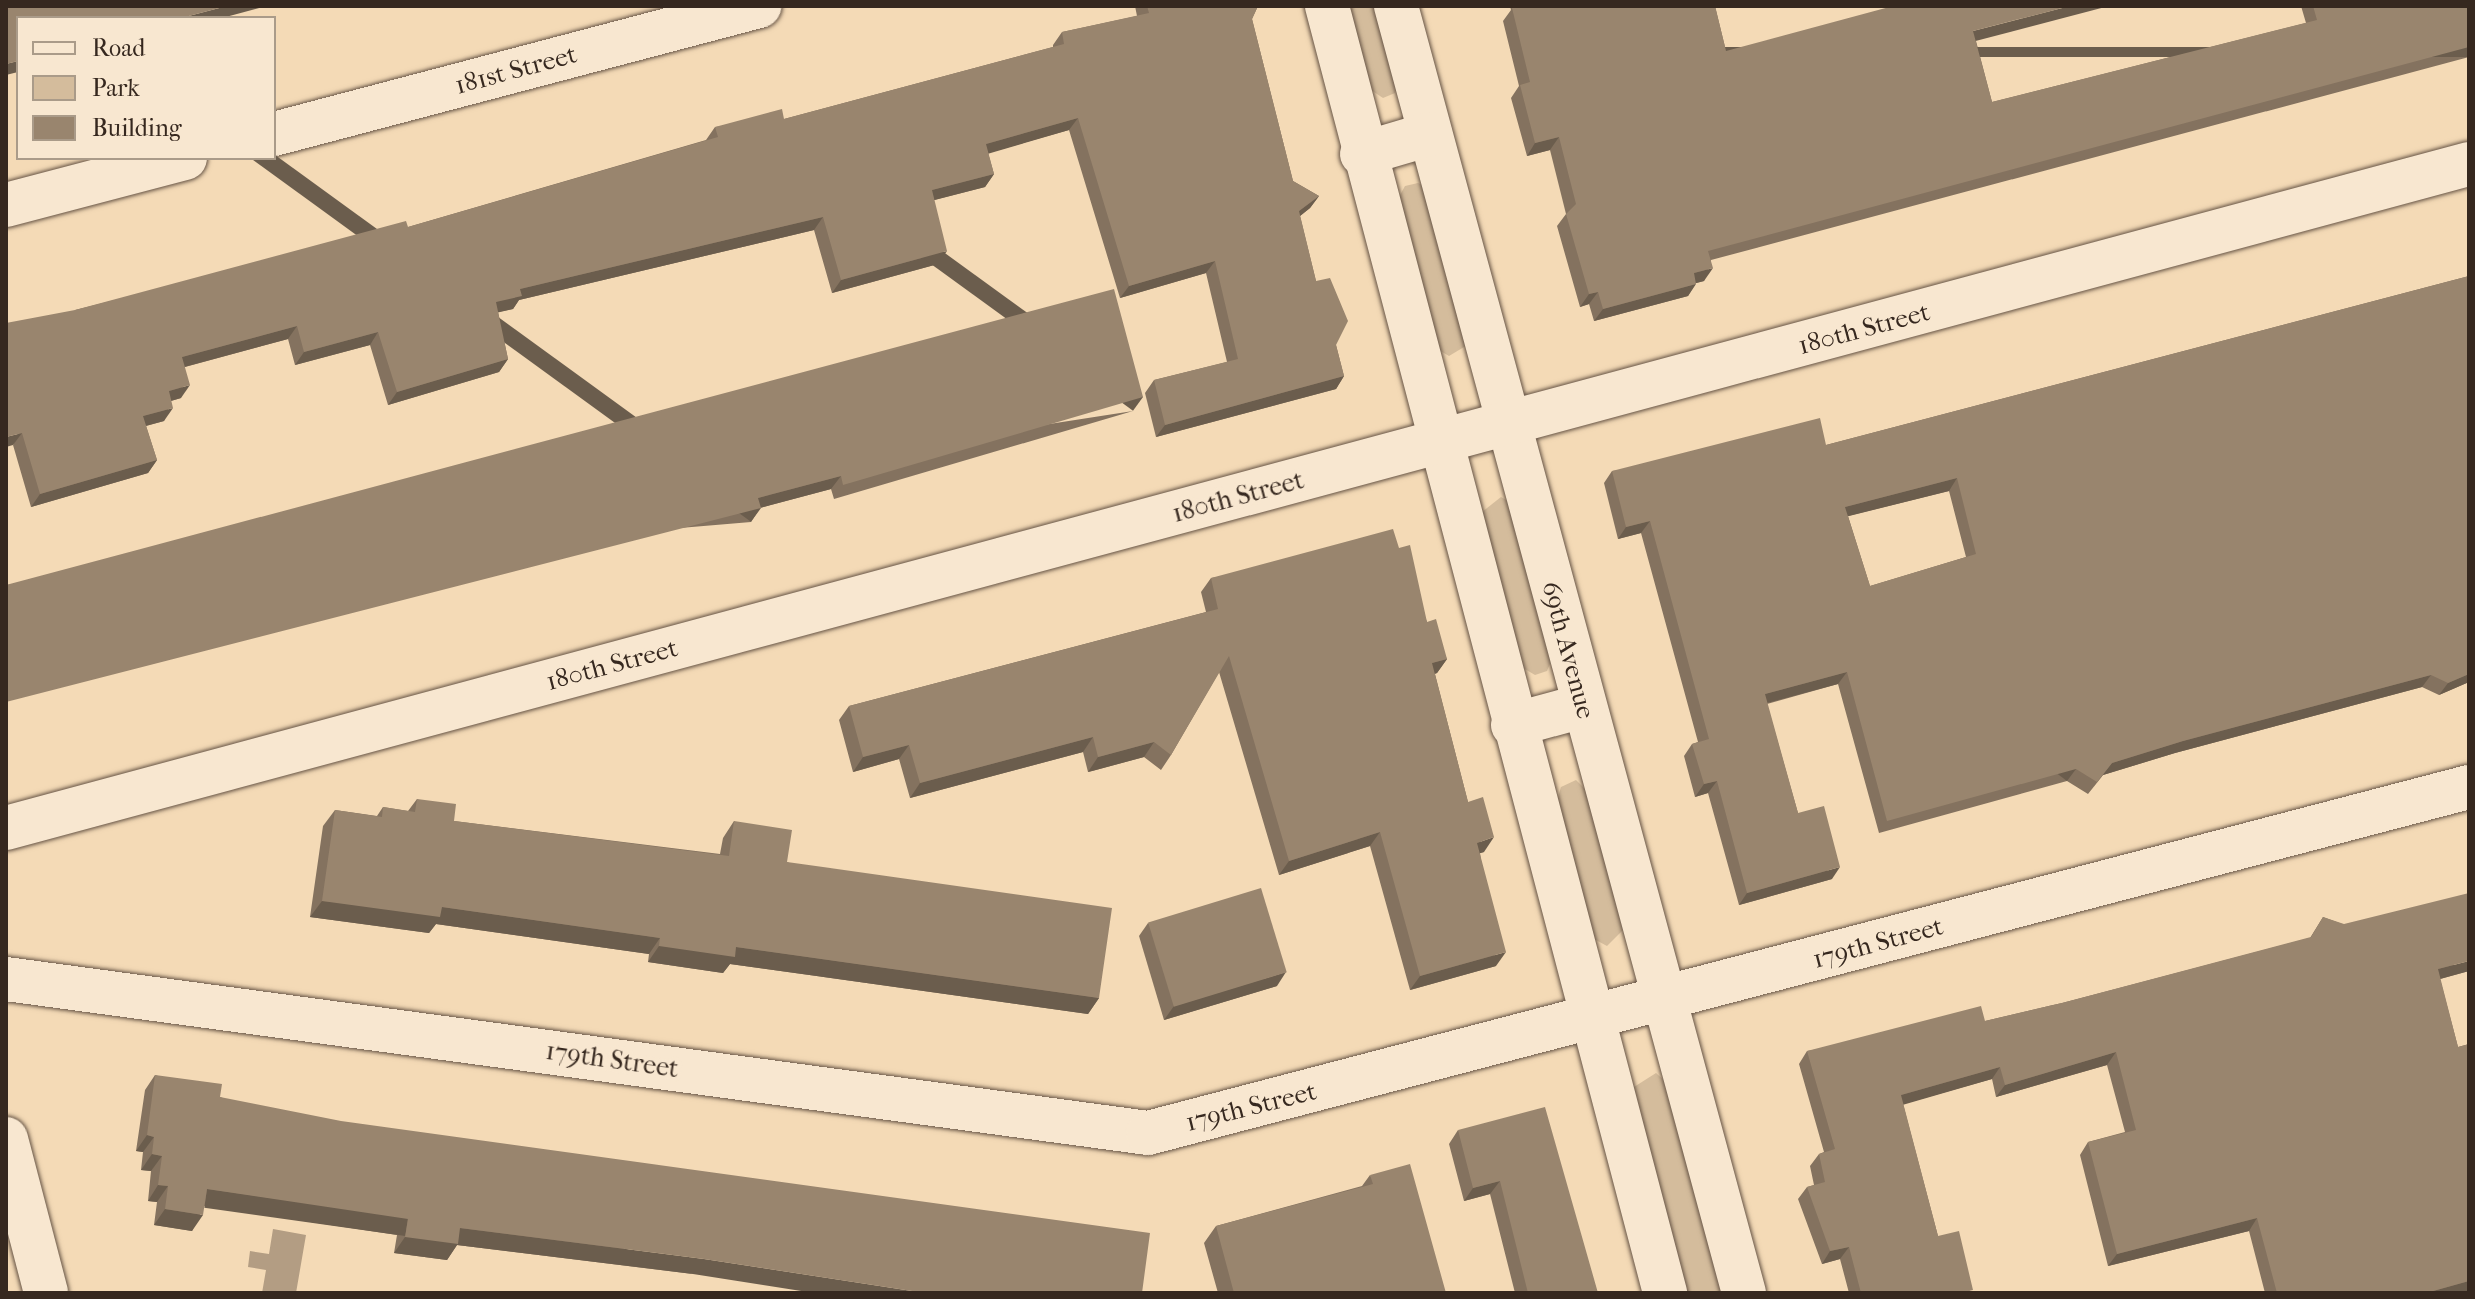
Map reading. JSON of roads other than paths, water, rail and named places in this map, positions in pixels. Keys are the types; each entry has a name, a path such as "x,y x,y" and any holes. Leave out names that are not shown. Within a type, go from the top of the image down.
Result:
{"street":[{"name":"181st Street","path":"276,133 759,6"},
{"path":"1327,6 1362,154 1665,1293"},
{"name":"69th Avenue","path":"1396,6 1660,1001 1744,1293"},
{"path":"1362,154 1430,134"},
{"path":"6,205 177,160"},
{"name":"180th Street","path":"6,828 2469,164"},
{"path":"1513,725 1583,706"},
{"name":"179th Street","path":"6,979 1148,1133 2469,787"},
{"path":"6,1139 46,1293"}]}
